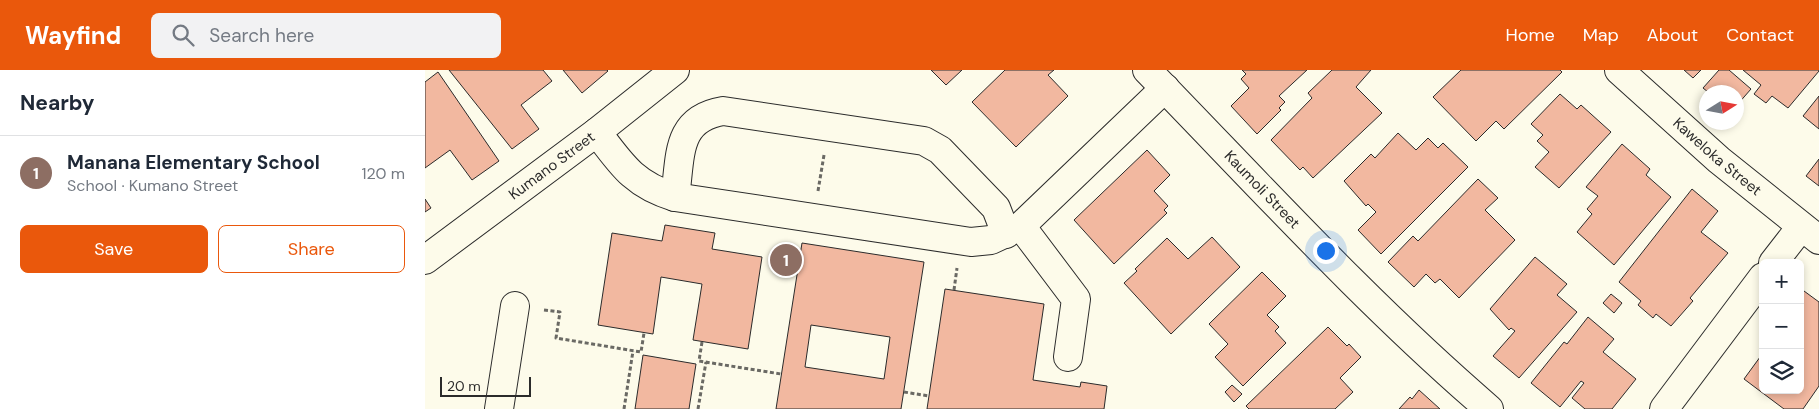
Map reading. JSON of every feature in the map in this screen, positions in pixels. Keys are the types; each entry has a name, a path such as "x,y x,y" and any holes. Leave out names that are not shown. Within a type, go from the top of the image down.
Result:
{"street":[{"name":"Kumano Street","path":"425,260 597,132 675,70"},
{"name":"Kaweloka Street","path":"1619,70 1719,160 1810,233"},
{"path":"597,132 628,172 654,191 675,197 971,242 991,240 1013,230 1156,79"},
{"name":"Kaumoli Street","path":"1156,79 1348,280 1437,364 1489,409"},
{"path":"675,197 683,142 692,124 708,114 723,111 924,142 941,150 1076,299 1068,357"},
{"path":"1778,259 1810,233"},
{"path":"1664,409 1759,282"},
{"path":"499,409 515,306"}],"path":[{"path":"817,196 825,151"},
{"path":"954,290 957,269"},
{"path":"560,312 556,338 641,352 644,333"},
{"path":"702,342 699,361 781,374"},
{"path":"624,409 633,350"},
{"path":"698,409 706,362"},
{"path":"904,392 929,396"}],"building":[{"path":"449,70 543,70 552,81 521,105 539,129 512,149"},
{"path":"563,70 607,70 608,71 582,93"},
{"path":"931,70 962,70 946,85"},
{"path":"1005,70 1054,70 1048,75 1068,96 1016,147 972,102"},
{"path":"1242,70 1307,70 1279,96 1285,102 1279,108 1281,110 1257,134 1231,106 1249,88 1241,79 1246,74"},
{"path":"1332,70 1371,70 1356,87 1382,113 1313,178 1303,167 1300,170 1271,140 1312,98 1308,93"},
{"path":"1461,70 1560,70 1562,72 1504,129 1496,121 1476,141 1433,97"},
{"path":"1684,70 1701,70 1693,78"},
{"path":"1719,70 1729,70 1751,89 1744,97 1744,85 1706,85"},
{"path":"1743,70 1819,71 1788,108 1772,96 1766,103 1754,94 1761,85"},
{"path":"438,72 499,161 472,180 450,150 425,168 425,82"},
{"path":"1560,94 1577,109 1581,105 1611,132 1559,188 1535,167 1549,152 1537,141 1543,135 1531,124"},
{"path":"1819,96 1819,129 1803,116"},
{"path":"1398,133 1416,150 1428,138 1438,148 1443,143 1468,167 1381,254 1358,230 1376,212 1368,204 1366,206 1344,181 1371,154 1375,158"},
{"path":"1622,144 1650,169 1646,175 1671,197 1614,265 1577,232 1592,214 1587,209 1598,196 1586,187"},
{"path":"1147,150 1170,175 1154,191 1168,206 1164,210 1167,213 1114,264 1074,220"},
{"path":"1819,159 1819,186 1806,176"},
{"path":"1478,179 1498,198 1485,210 1515,240 1459,298 1440,279 1435,283 1426,274 1414,287 1388,262 1413,236 1418,241"},
{"path":"1692,189 1718,211 1701,232 1728,253 1690,298 1693,301 1671,326 1656,314 1653,318 1638,305 1641,301 1619,282"},
{"path":"425,199 431,208 425,212"},
{"path":"665,225 715,233 712,249 762,257 748,349 693,340 702,284 661,277 653,334 598,325 612,233 662,241"},
{"path":"1212,237 1240,267 1171,334 1124,283 1137,271 1135,269 1167,238 1188,259"},
{"path":"802,243 924,262 901,409 776,409","holes":["811,325 890,337 884,379 805,367"]},
{"path":"1535,257 1567,284 1557,295 1577,312 1519,378 1493,356 1515,331 1511,328 1509,330 1490,309"},
{"path":"1262,272 1286,296 1267,315 1279,327 1275,331 1286,343 1243,386 1215,357 1228,344 1209,324"},
{"path":"945,289 1044,304 1033,380 1080,387 1081,382 1107,386 1104,409 927,409"},
{"path":"1804,291 1819,302 1819,386 1803,409 1784,409 1764,394 1804,394"},
{"path":"1611,294 1622,303 1614,313 1603,303"},
{"path":"1588,317 1614,339 1603,352 1636,379 1612,409 1585,409 1572,398 1584,383 1581,381 1560,407 1531,383 1564,342 1567,344"},
{"path":"1328,327 1347,346 1349,344 1361,357 1340,378 1353,392 1335,409 1249,409 1246,406"},
{"path":"643,355 696,364 689,409 635,409"},
{"path":"1759,358 1759,390 1744,379"},
{"path":"1232,385 1242,394 1234,402 1225,392"},
{"path":"1419,390 1440,409 1399,409 1410,397 1412,399"}],"place":[{"name":"Manana Elementary School","path":"786,260"}]}
